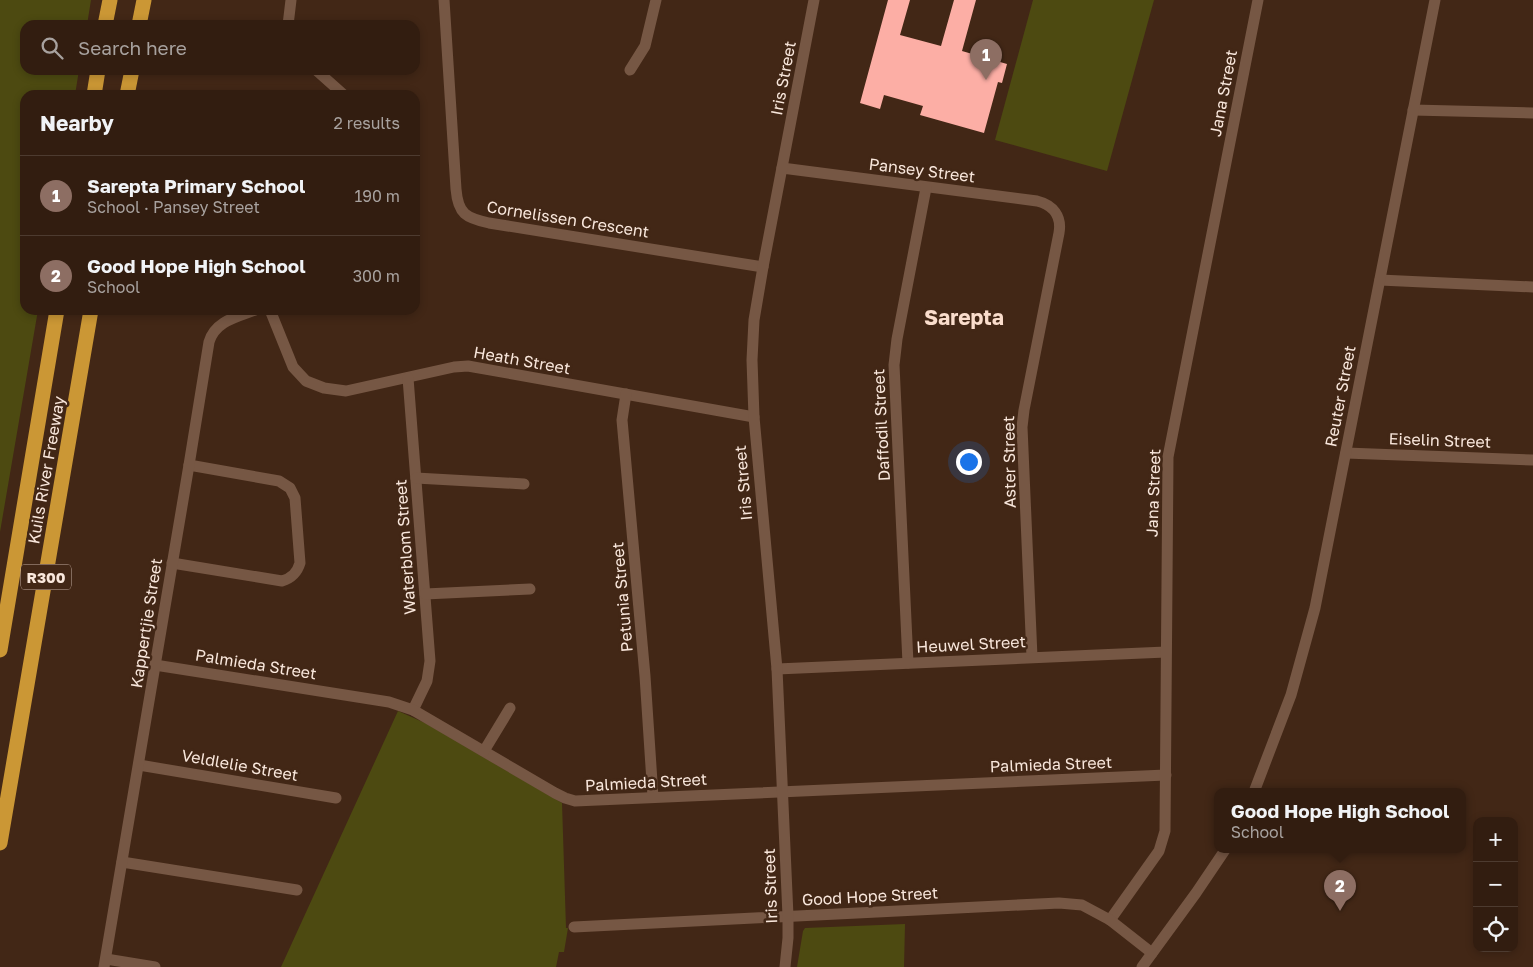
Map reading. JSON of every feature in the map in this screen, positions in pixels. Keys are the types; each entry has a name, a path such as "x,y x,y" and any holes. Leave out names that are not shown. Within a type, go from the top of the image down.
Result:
{"highway":[{"path":"106,20 110,0"},
{"path":"140,20 144,0"},
{"path":"95,90 97,75"},
{"path":"129,90 131,75"},
{"name":"Kuils River Freeway","path":"0,650 56,315"},
{"name":"Kuils River Freeway","path":"0,843 90,315"}],"street":[{"path":"289,20 291,0"},
{"name":"Cornelissen Crescent","path":"444,0 456,189 457,201 461,211 476,220 490,223 763,267"},
{"path":"630,70 645,46 656,0"},
{"name":"Iris Street","path":"785,967 788,916 776,669 754,417 752,340 763,267 814,0"},
{"name":"Jana Street","path":"1110,920 1159,851 1166,824 1168,457 1258,0"},
{"name":"Reuter Street","path":"1256,788 1291,695 1315,608 1435,0"},
{"path":"322,75 338,90"},
{"path":"1413,110 1533,113"},
{"name":"Pansey Street","path":"782,168 1037,201 1044,203 1055,211"},
{"name":"Daffodil Street","path":"908,663 894,365 897,339 926,188"},
{"name":"Aster Street","path":"1032,658 1022,427 1060,227 1060,221 1055,211"},
{"path":"1380,280 1533,286"},
{"name":"Kappertjie Street","path":"105,963 210,337 220,324 242,315"},
{"name":"Heath Street","path":"272,315 294,367 306,381 315,385 346,391 454,367 468,366 754,417"},
{"name":"Waterblom Street","path":"408,378 430,667 424,688 413,710"},
{"name":"Petunia Street","path":"626,394 622,420 645,676 653,798"},
{"name":"Eiselin Street","path":"1346,453 1533,460"},
{"path":"172,563 282,581 293,576 300,563 295,498 287,485 279,481 189,465"},
{"path":"416,478 524,484"},
{"path":"424,594 530,590"},
{"name":"Heuwel Street","path":"776,669 1166,652"},
{"name":"Palmieda Street","path":"155,665 390,702 413,710 565,798 584,801 1166,775"},
{"path":"484,750 510,708"},
{"name":"Veldlelie Street","path":"139,764 336,798"},
{"path":"1142,967 1223,853"},
{"path":"122,862 296,890"},
{"name":"Good Hope Street","path":"574,927 1059,903 1082,905 1110,920 1152,953"},
{"path":"105,963 155,967"}],"shaded area":[{"path":"0,0 91,0 88,20 20,20 20,75 78,75 76,90 20,90 20,315 37,315 0,532"},
{"path":"1033,0 1154,0 1107,171 995,140"},
{"path":"398,711 425,723 562,803 566,928 568,928 564,952 559,952 556,967 281,967"},
{"path":"905,924 904,967 797,967 805,928"}],"building":[{"path":"888,0 910,0 900,35 941,46 954,0 976,0 962,51 1007,64 1002,83 998,82 984,133 920,115 923,106 884,95 880,109 860,103"}],"place":[{"name":"Sarepta Primary School","path":"986,80"},
{"name":"Good Hope High School","path":"1340,911"}],"district":[{"name":"Sarepta","path":"964,317"}]}
